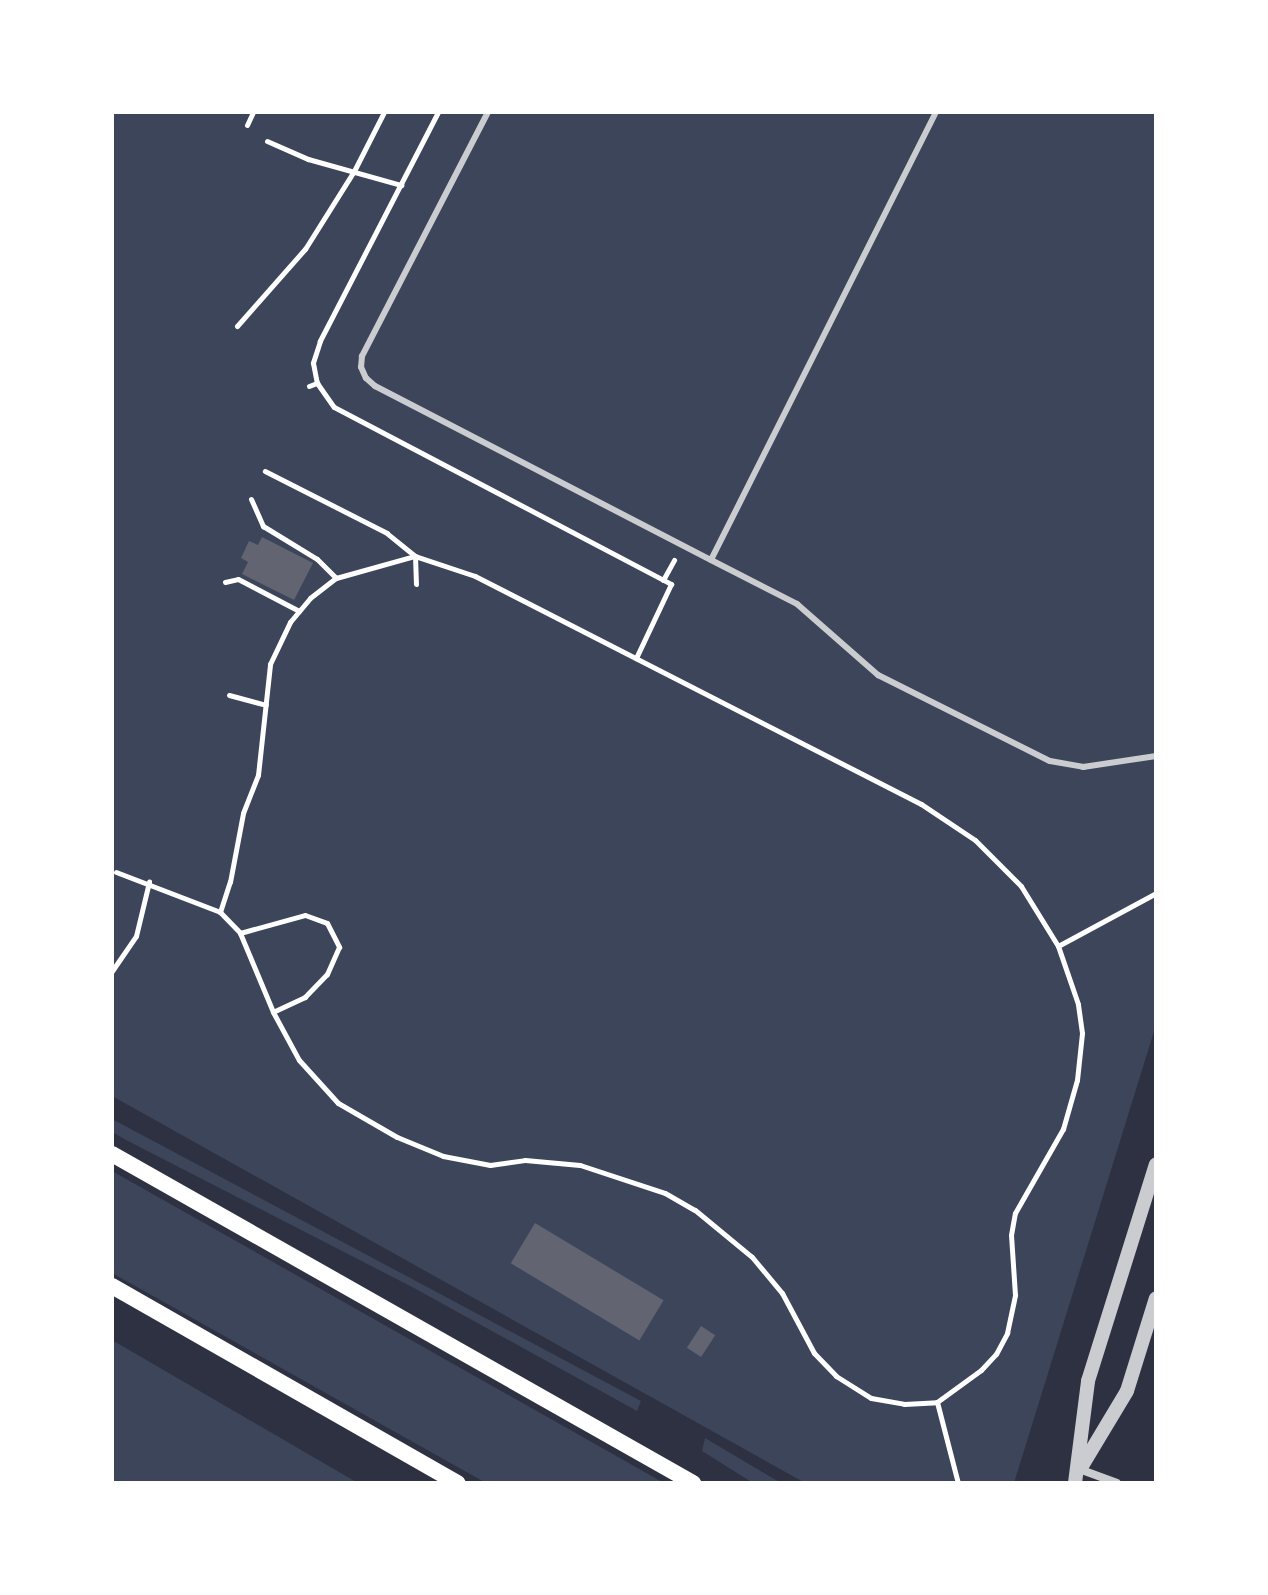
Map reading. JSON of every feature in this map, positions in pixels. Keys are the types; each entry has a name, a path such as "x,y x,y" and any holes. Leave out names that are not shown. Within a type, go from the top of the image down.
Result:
{"main road":[{"path":"112,1154 693,1483"},
{"path":"112,1286 458,1483"}],"street":[{"path":"1077,1476 1088,1381 1156,1164"},
{"path":"1077,1476 1127,1391 1156,1298"},
{"path":"1077,1476 1117,1483"}],"lane":[{"path":"488,112 362,356 361,367 375,386 797,604 878,675 1050,761 1083,767 1156,756"},
{"path":"711,560 936,112"}],"path":[{"path":"247,125 253,112"},
{"path":"237,326 305,249 354,171 384,112"},
{"path":"438,112 320,341 313,363 317,383 334,407 671,584 636,658"},
{"path":"267,141 308,159 401,185"},
{"path":"309,386 317,383"},
{"path":"116,872 149,882 220,912 240,933 273,1012 299,1060 338,1103 397,1137 443,1156 490,1165 551,1159 601,1171 665,1193 723,1230 752,1257 782,1293 814,1353 836,1376 871,1398 904,1404 937,1402 981,1370 1007,1333 1015,1295 1011,1235 1015,1213 1054,1147 1072,1105 1082,1033 1078,1004 1058,946 1021,886 950,820 475,576 415,556 387,533 265,471"},
{"path":"251,499 263,526 317,559 336,578"},
{"path":"663,580 682,545"},
{"path":"220,912 243,813 258,775 270,664 290,622 336,578 415,556"},
{"path":"415,556 416,584"},
{"path":"225,582 238,579 299,611"},
{"path":"229,695 266,705"},
{"path":"112,971 136,936 149,882"},
{"path":"1058,946 1156,893"},
{"path":"240,933 305,915 327,923 339,947 327,974 305,997 273,1012"},
{"path":"937,1402 958,1483"}],"shaded area":[{"path":"112,112 1156,112 1156,1025 1014,1483 805,1483 112,1096"},
{"path":"112,1119 641,1401 637,1411 414,1288 126,1140 112,1132"},
{"path":"112,1171 664,1483 486,1483 112,1273"},
{"path":"112,1340 358,1483 112,1483"},
{"path":"705,1438 781,1483 753,1483 702,1451"}],"building":[{"path":"262,537 313,563 294,600 242,574 248,562 241,558 249,541 258,545"},
{"path":"535,1223 664,1300 639,1341 511,1263"},
{"path":"701,1326 715,1335 701,1357 687,1348"}]}
